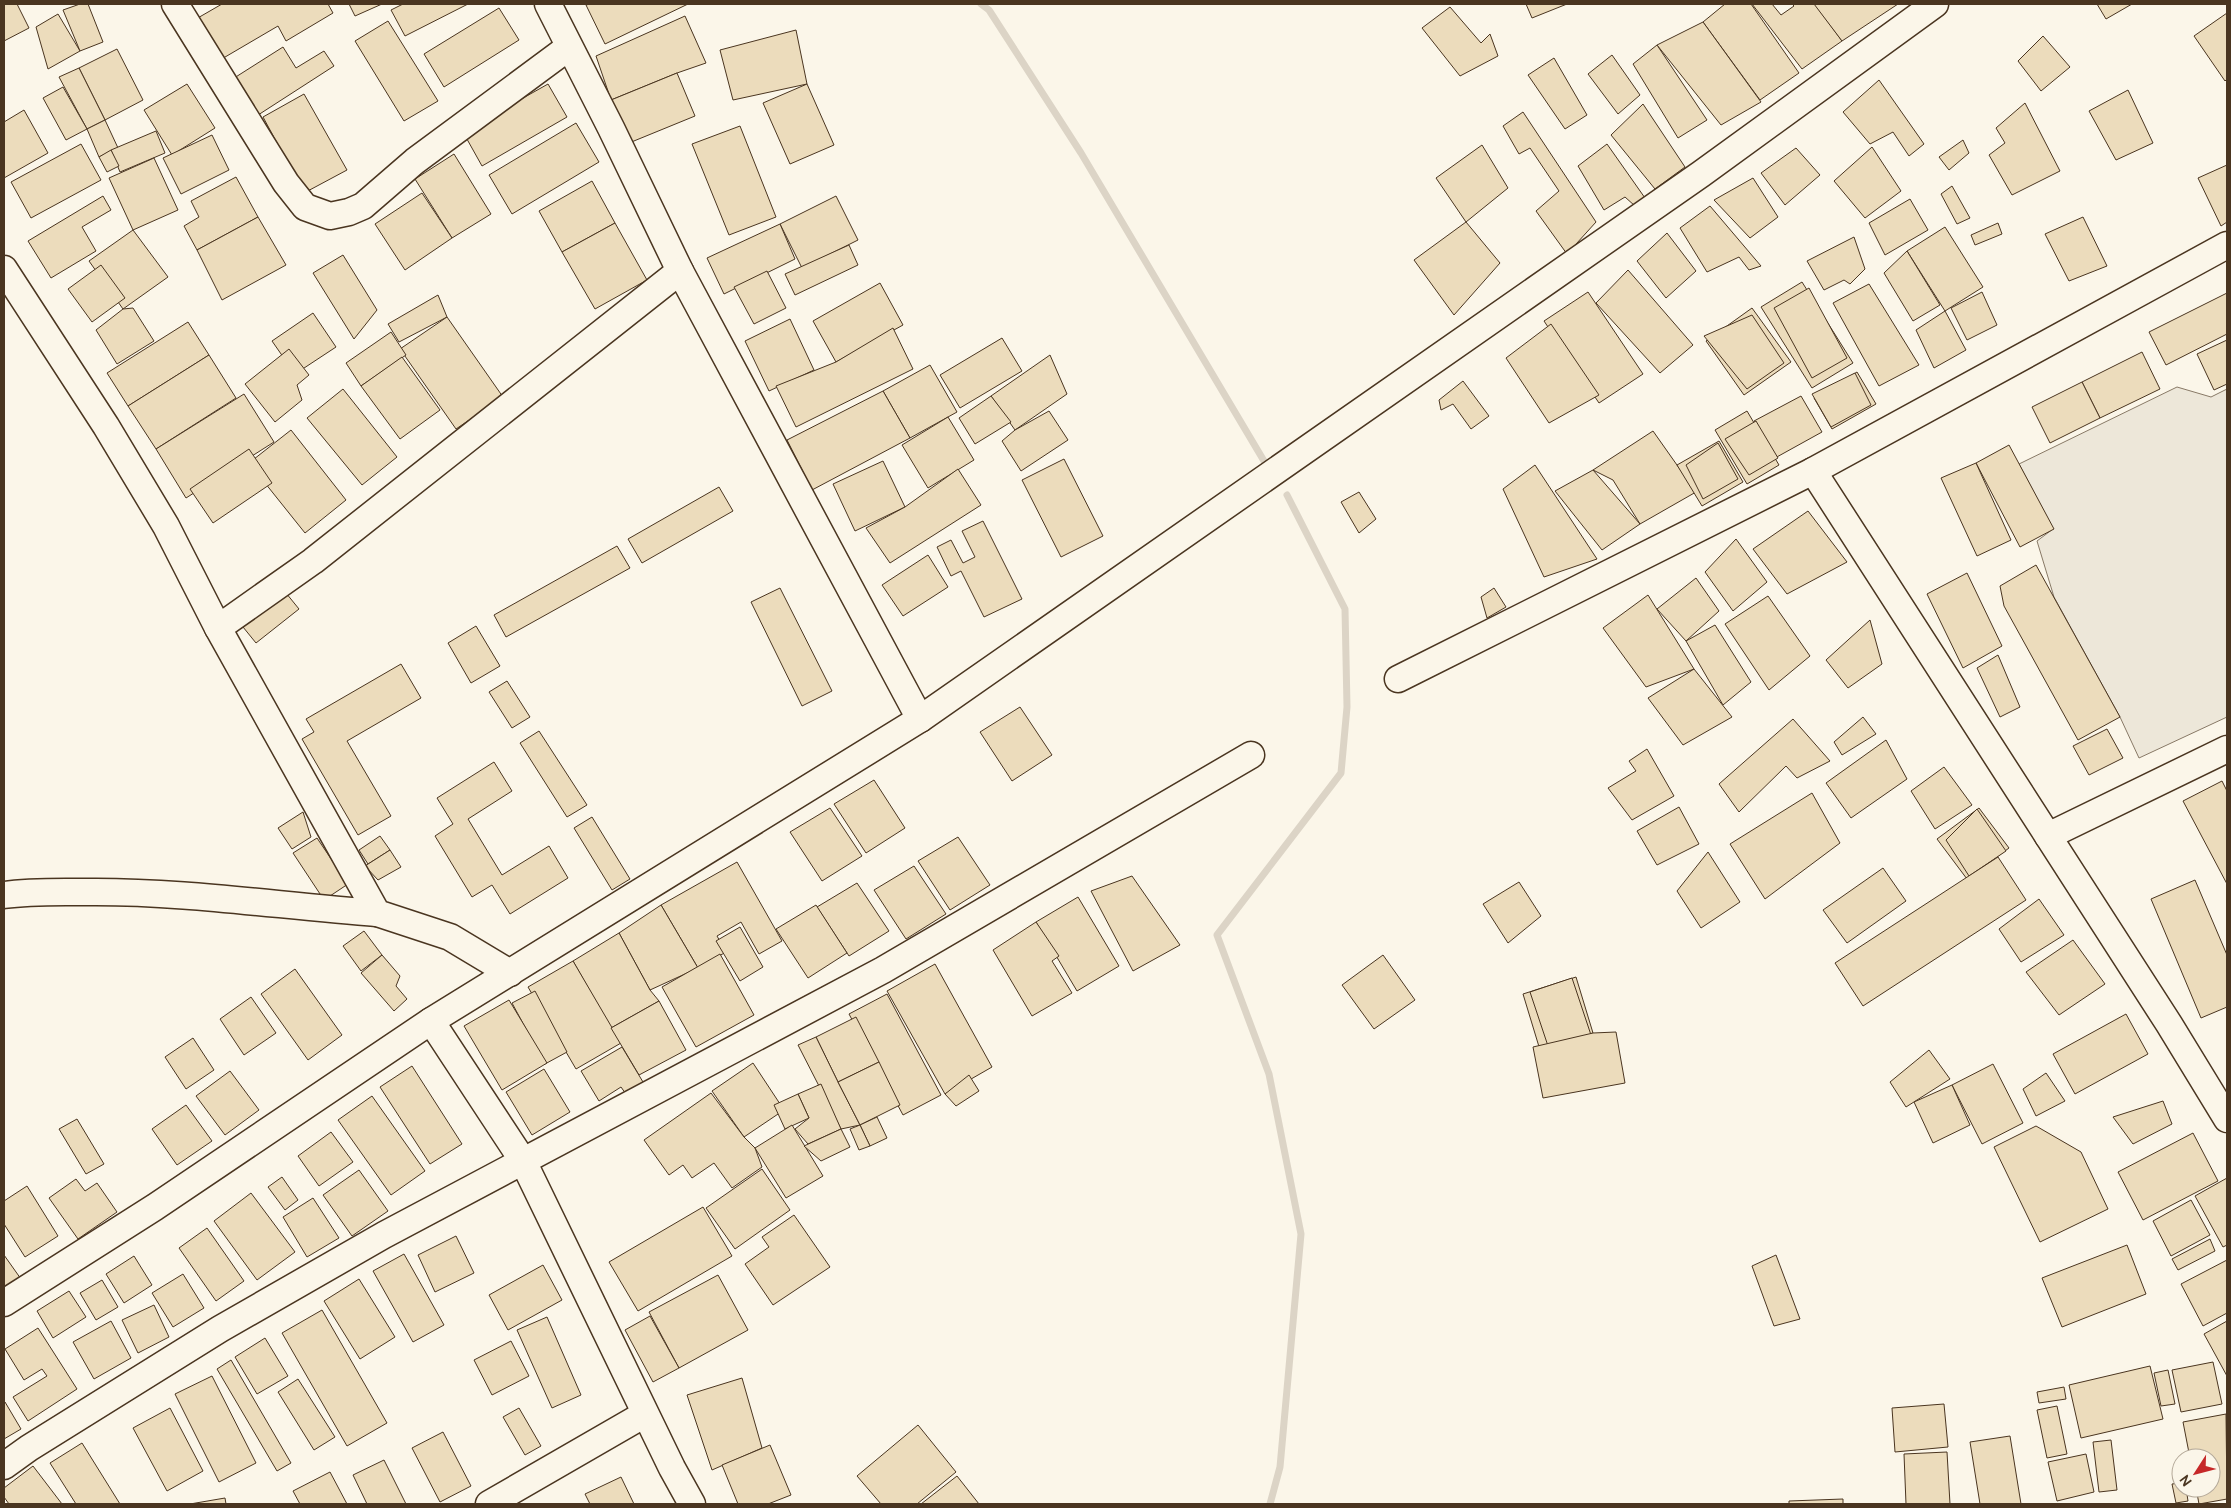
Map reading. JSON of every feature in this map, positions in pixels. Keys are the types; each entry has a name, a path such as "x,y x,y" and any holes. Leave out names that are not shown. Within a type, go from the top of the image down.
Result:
{"street":[{"path":"175,4 286,183 305,207 330,216 349,212 363,206 415,161 569,47"},
{"path":"548,4 680,271 920,719"},
{"path":"4,1303 155,1207 430,1021 920,719 1693,179 1935,4"},
{"path":"1398,679 1814,471 2227,245"},
{"path":"4,269 106,426 166,526 218,628 377,913"},
{"path":"218,628 314,561 680,271"},
{"path":"1814,471 2170,1024 2227,1118"},
{"path":"2048,836 2227,749"},
{"path":"4,1466 28,1448 220,1329 384,1235 883,970 1251,755"},
{"path":"4,895 23,892 114,892 192,896 377,913 450,937 510,972"},
{"path":"430,1021 523,1161 692,1504"},
{"path":"489,1504 646,1414"}],"shaded area":[{"path":"2177,387 2211,397 2227,389 2227,717 2139,758 2120,717 2054,597 2037,541 2053,529 2019,464"}],"building":[{"path":"4,4 17,4 29,28 4,41"},
{"path":"80,4 88,4 103,42 80,51 63,10"},
{"path":"222,4 328,4 333,13 286,41 278,26 220,60 196,19"},
{"path":"349,4 382,4 355,16"},
{"path":"403,4 468,4 405,36 391,10"},
{"path":"688,4 605,44 586,5"},
{"path":"1526,4 1567,4 1532,18"},
{"path":"1725,4 1751,4 1799,73 1760,100 1703,22"},
{"path":"1752,4 1772,4 1781,15 1794,6 1792,4 1815,4 1842,41 1802,69"},
{"path":"1814,4 1898,4 1842,41"},
{"path":"2097,4 2132,4 2106,19"},
{"path":"1450,7 1481,43 1490,34 1498,56 1460,76 1422,28"},
{"path":"499,8 519,40 444,87 424,54"},
{"path":"2227,13 2227,79 2225,81 2194,36"},
{"path":"58,14 80,51 48,69 36,27"},
{"path":"685,16 706,63 611,100 596,56"},
{"path":"388,21 438,101 404,121 355,41"},
{"path":"1703,22 1761,102 1721,125 1657,45"},
{"path":"796,30 807,84 733,100 720,50"},
{"path":"2043,36 2070,67 2041,91 2018,61"},
{"path":"1657,45 1707,120 1678,138 1633,64"},
{"path":"283,47 296,68 324,51 334,66 255,117 231,80"},
{"path":"117,49 143,100 105,120 79,68"},
{"path":"1612,55 1640,95 1618,114 1588,74"},
{"path":"1554,58 1587,115 1565,129 1528,75"},
{"path":"79,68 105,120 87,129 59,77"},
{"path":"677,73 695,116 629,143 611,100"},
{"path":"1879,80 1924,144 1909,156 1893,132 1870,144 1843,112"},
{"path":"187,84 215,128 172,155 144,110"},
{"path":"548,84 567,117 482,166 463,132"},
{"path":"807,84 834,145 790,164 763,103"},
{"path":"63,87 87,129 66,140 43,98"},
{"path":"2128,90 2153,143 2116,160 2089,111"},
{"path":"304,94 347,170 304,193 263,117"},
{"path":"2025,103 2060,171 2012,195 1989,155 2005,143 1996,128"},
{"path":"1643,104 1685,167 1655,189 1611,135"},
{"path":"24,110 48,153 4,178 4,122"},
{"path":"1523,112 1596,222 1567,254 1536,211 1559,191 1530,148 1519,154 1503,126"},
{"path":"105,120 118,148 99,157 87,129"},
{"path":"576,123 599,162 512,214 489,175"},
{"path":"740,126 776,217 729,235 692,144"},
{"path":"156,131 165,153 120,172 111,150"},
{"path":"212,135 229,170 181,194 163,158"},
{"path":"1963,140 1969,153 1949,170 1939,157"},
{"path":"81,144 101,180 31,218 11,182"},
{"path":"1607,144 1645,198 1635,206 1625,197 1604,210 1578,166"},
{"path":"1482,145 1508,188 1466,222 1436,178"},
{"path":"1872,147 1901,191 1865,218 1834,181"},
{"path":"1796,148 1820,175 1785,205 1761,173"},
{"path":"111,150 119,166 107,172 99,157"},
{"path":"454,154 491,214 452,238 415,179"},
{"path":"154,158 178,210 133,230 109,178"},
{"path":"2227,165 2227,222 2221,226 2198,178"},
{"path":"236,177 258,217 197,250 184,226 199,217 191,201"},
{"path":"1753,178 1778,217 1750,238 1714,200"},
{"path":"592,181 615,223 562,252 539,211"},
{"path":"1952,186 1970,218 1957,224 1941,194"},
{"path":"422,193 452,238 405,270 375,224"},
{"path":"103,196 111,210 82,227 96,251 51,278 28,241"},
{"path":"836,196 858,240 802,268 780,224"},
{"path":"1910,199 1928,230 1885,255 1869,223"},
{"path":"1710,206 1761,266 1749,270 1739,257 1707,272 1680,228"},
{"path":"258,217 286,265 222,300 197,250"},
{"path":"2083,217 2107,266 2069,281 2045,234"},
{"path":"1466,222 1500,263 1454,315 1414,260"},
{"path":"615,223 647,280 595,309 562,252"},
{"path":"1998,223 2002,234 1975,245 1971,235"},
{"path":"780,224 795,259 724,294 707,258"},
{"path":"1945,227 1983,287 1945,311 1907,251"},
{"path":"133,230 168,277 123,309 89,261"},
{"path":"1667,233 1696,271 1666,298 1637,261"},
{"path":"1854,237 1865,269 1850,284 1844,280 1824,290 1807,261"},
{"path":"849,245 858,265 795,295 785,274"},
{"path":"1907,251 1940,305 1913,321 1884,273"},
{"path":"343,255 377,310 354,339 313,273"},
{"path":"101,265 125,298 92,322 68,289"},
{"path":"1628,270 1693,345 1660,373 1596,303"},
{"path":"767,271 786,308 754,324 734,287"},
{"path":"1802,282 1853,363 1812,388 1761,307"},
{"path":"880,283 903,325 836,362 813,321"},
{"path":"1869,284 1919,365 1879,386 1833,303"},
{"path":"1809,288 1847,358 1812,378 1774,308"},
{"path":"1588,292 1643,374 1599,403 1544,321"},
{"path":"1982,292 1997,325 1967,340 1951,308"},
{"path":"2227,293 2227,334 2166,365 2149,332"},
{"path":"438,295 447,317 399,342 388,324"},
{"path":"133,308 154,341 117,364 96,330 123,309"},
{"path":"1752,308 1791,362 1744,395 1706,341"},
{"path":"1945,311 1966,350 1934,368 1916,330"},
{"path":"313,313 336,347 295,374 272,341"},
{"path":"1752,315 1784,363 1747,389 1704,336"},
{"path":"447,317 503,397 456,429 400,349"},
{"path":"790,319 814,370 769,391 745,341"},
{"path":"188,322 209,355 128,406 107,373"},
{"path":"1551,324 1599,395 1549,423 1506,358"},
{"path":"893,328 913,369 796,427 776,386 836,362"},
{"path":"391,332 406,355 361,386 346,363"},
{"path":"1002,338 1022,371 960,408 940,375"},
{"path":"2227,340 2227,384 2214,390 2197,354"},
{"path":"289,349 309,375 297,385 302,400 275,422 245,384"},
{"path":"2142,352 2160,389 2100,418 2082,382"},
{"path":"209,355 236,398 156,449 128,406"},
{"path":"1050,355 1067,394 1015,430 991,396"},
{"path":"402,357 440,410 400,439 361,386"},
{"path":"930,365 957,412 910,438 883,391"},
{"path":"1857,372 1876,404 1832,429 1814,398"},
{"path":"1855,373 1871,405 1831,427 1812,394"},
{"path":"1463,381 1489,416 1471,429 1453,404 1441,410 1439,400"},
{"path":"2082,382 2100,418 2050,443 2032,407"},
{"path":"343,389 397,457 362,485 307,418"},
{"path":"883,391 910,438 812,490 787,440"},
{"path":"244,394 274,442 186,498 156,449"},
{"path":"991,396 1011,422 975,444 959,418"},
{"path":"1801,396 1822,432 1775,458 1754,421"},
{"path":"1049,411 1068,440 1021,471 1002,441 1015,430"},
{"path":"1747,411 1779,465 1747,484 1715,430"},
{"path":"948,417 974,460 928,488 902,445"},
{"path":"1756,421 1778,458 1749,475 1725,439"},
{"path":"291,430 346,500 305,533 249,463"},
{"path":"1653,431 1696,492 1640,524 1613,480 1593,470"},
{"path":"1719,441 1743,482 1702,506 1677,465"},
{"path":"1718,443 1738,479 1703,499 1686,465"},
{"path":"2009,445 2054,529 2020,547 1976,463"},
{"path":"249,449 272,483 213,523 190,489"},
{"path":"1064,459 1103,536 1061,557 1022,480"},
{"path":"883,461 905,507 855,531 833,484"},
{"path":"1976,463 2011,540 1977,556 1941,478"},
{"path":"1535,465 1597,559 1544,577 1503,489"},
{"path":"958,469 981,505 890,563 866,528 905,507"},
{"path":"1593,470 1640,524 1602,550 1555,491"},
{"path":"719,487 733,511 642,563 628,539"},
{"path":"1359,492 1376,519 1359,533 1341,502"},
{"path":"1808,511 1847,562 1787,594 1753,549"},
{"path":"983,521 1022,599 984,617 961,571 951,576 937,547 951,540 963,563 975,557 962,531"},
{"path":"1736,539 1767,582 1733,611 1705,572"},
{"path":"617,546 630,568 506,637 494,615"},
{"path":"928,555 948,587 903,616 882,585"},
{"path":"2036,565 2120,717 2078,740 2004,606 2000,586"},
{"path":"1967,573 2002,646 1963,668 1927,594"},
{"path":"273,577 299,609 256,643 230,611"},
{"path":"1696,578 1719,611 1686,641 1657,609"},
{"path":"780,588 832,691 802,706 751,602"},
{"path":"1494,588 1506,607 1487,618 1481,597"},
{"path":"1648,595 1694,669 1646,687 1603,628"},
{"path":"1768,596 1810,656 1769,690 1725,624"},
{"path":"1870,620 1882,664 1848,688 1826,660"},
{"path":"1715,625 1751,682 1723,705 1686,641"},
{"path":"476,626 500,666 471,683 448,643"},
{"path":"1998,655 2020,707 2000,717 1977,668"},
{"path":"401,664 421,698 347,741 391,816 358,835 302,739 314,732 306,719"},
{"path":"1694,669 1732,717 1683,745 1648,698"},
{"path":"507,681 530,717 512,728 489,692"},
{"path":"1020,707 1052,755 1012,781 980,732"},
{"path":"1863,717 1876,734 1842,755 1834,742"},
{"path":"1793,719 1830,761 1797,778 1786,766 1739,812 1719,784"},
{"path":"2107,729 2123,758 2089,775 2073,746"},
{"path":"539,731 587,805 567,817 520,743"},
{"path":"1886,740 1907,779 1851,818 1826,783"},
{"path":"1647,749 1674,796 1632,820 1608,788 1636,771 1629,761"},
{"path":"494,762 512,791 468,819 502,875 549,846 568,878 510,914 492,885 472,897 435,836 453,824 437,798"},
{"path":"1944,767 1972,805 1935,829 1911,791"},
{"path":"874,780 905,828 866,853 834,804"},
{"path":"2222,781 2227,791 2227,884 2183,801"},
{"path":"1812,793 1840,843 1765,899 1730,844"},
{"path":"1679,807 1699,844 1657,865 1637,831"},
{"path":"830,808 862,856 822,881 790,832"},
{"path":"1979,808 2009,848 1967,879 1937,839"},
{"path":"1977,809 2006,851 1969,876 1946,840"},
{"path":"303,812 311,837 292,849 278,828"},
{"path":"592,817 630,879 612,890 574,828"},
{"path":"380,836 390,850 368,864 359,850"},
{"path":"958,837 990,885 950,910 918,861"},
{"path":"317,838 348,884 324,900 293,853"},
{"path":"390,850 401,867 378,880 365,866"},
{"path":"1708,852 1740,902 1701,928 1677,891"},
{"path":"1998,857 2026,900 1863,1006 1835,963"},
{"path":"737,862 782,941 759,954 741,922 717,936 726,952 698,968 661,905"},
{"path":"914,866 946,914 906,939 874,890"},
{"path":"1883,868 1906,901 1847,943 1823,910"},
{"path":"1132,876 1180,945 1133,971 1091,891"},
{"path":"2195,880 2227,955 2227,1007 2201,1018 2151,899"},
{"path":"1519,882 1541,916 1508,943 1483,904"},
{"path":"857,883 889,931 849,956 817,907"},
{"path":"1078,897 1119,966 1077,991 1036,922"},
{"path":"2039,899 2064,935 2021,962 1999,929"},
{"path":"661,905 698,968 650,990 619,933"},
{"path":"816,905 847,953 808,978 776,929"},
{"path":"1036,922 1059,956 1052,961 1072,993 1032,1016 993,950"},
{"path":"740,927 763,967 740,981 716,941"},
{"path":"364,931 382,955 361,971 343,946"},
{"path":"619,933 650,990 659,1001 611,1028 573,961"},
{"path":"2073,940 2105,984 2059,1015 2026,972"},
{"path":"720,954 754,1015 696,1047 662,987"},
{"path":"382,955 400,976 396,986 407,999 394,1011 361,973"},
{"path":"1383,955 1415,1000 1374,1029 1342,985"},
{"path":"573,961 621,1043 576,1069 528,987"},
{"path":"935,964 992,1067 945,1094 887,991"},
{"path":"295,969 342,1035 308,1060 261,994"},
{"path":"1576,977 1593,1033 1540,1050 1523,994"},
{"path":"1572,978 1591,1035 1548,1046 1530,992"},
{"path":"535,991 567,1052 545,1064 512,1003"},
{"path":"887,994 941,1095 903,1115 849,1014"},
{"path":"251,997 276,1033 244,1055 220,1019"},
{"path":"509,1000 547,1063 502,1090 464,1026"},
{"path":"659,1001 686,1050 639,1075 611,1028"},
{"path":"2126,1014 2148,1054 2075,1094 2053,1054"},
{"path":"856,1017 879,1062 838,1082 816,1037"},
{"path":"1616,1032 1625,1083 1543,1098 1533,1047 1593,1033"},
{"path":"816,1037 860,1125 841,1129 798,1045"},
{"path":"193,1038 214,1070 186,1089 165,1057"},
{"path":"622,1047 646,1087 628,1097 621,1087 599,1101 581,1071"},
{"path":"1929,1050 1950,1079 1906,1107 1890,1082"},
{"path":"879,1062 900,1105 860,1125 838,1082"},
{"path":"753,1063 784,1110 744,1137 712,1091"},
{"path":"1993,1064 2023,1123 1982,1144 1952,1085"},
{"path":"412,1066 462,1144 430,1164 380,1087"},
{"path":"544,1069 570,1112 532,1135 506,1092"},
{"path":"230,1071 259,1110 225,1135 196,1096"},
{"path":"2046,1073 2065,1101 2036,1116 2023,1089"},
{"path":"969,1075 979,1091 956,1106 945,1094"},
{"path":"821,1084 841,1129 808,1144 795,1129 809,1118 798,1094"},
{"path":"1952,1085 1970,1125 1933,1143 1914,1102"},
{"path":"711,1093 744,1137 755,1148 762,1167 732,1188 714,1163 692,1178 683,1165 669,1175 644,1140"},
{"path":"798,1094 809,1118 785,1129 774,1105"},
{"path":"372,1096 425,1171 391,1195 338,1120"},
{"path":"2163,1101 2172,1124 2133,1144 2113,1117"},
{"path":"186,1105 212,1141 177,1165 152,1129"},
{"path":"877,1117 887,1138 870,1146 860,1125"},
{"path":"77,1119 104,1164 86,1174 59,1129"},
{"path":"792,1125 823,1176 786,1198 755,1148"},
{"path":"860,1125 870,1146 859,1150 850,1129"},
{"path":"2036,1126 2081,1152 2108,1209 2040,1242 1994,1147"},
{"path":"841,1129 850,1147 821,1161 804,1146"},
{"path":"331,1132 353,1162 319,1186 298,1156"},
{"path":"2193,1133 2218,1181 2143,1220 2118,1172"},
{"path":"762,1169 790,1210 735,1249 706,1208"},
{"path":"359,1170 388,1211 352,1236 323,1195"},
{"path":"282,1177 298,1200 285,1210 268,1187"},
{"path":"2227,1178 2227,1245 2223,1247 2195,1196"},
{"path":"76,1179 85,1191 97,1183 117,1212 78,1239 49,1198"},
{"path":"27,1186 58,1236 25,1257 4,1224 4,1201"},
{"path":"251,1193 295,1252 257,1280 214,1221"},
{"path":"313,1198 339,1238 307,1257 283,1217"},
{"path":"2191,1200 2210,1235 2171,1256 2153,1221"},
{"path":"703,1207 732,1256 638,1311 609,1262"},
{"path":"794,1215 830,1267 773,1305 745,1264 769,1247 762,1237"},
{"path":"207,1228 244,1281 216,1301 179,1248"},
{"path":"456,1236 474,1273 435,1292 418,1255"},
{"path":"2210,1239 2215,1251 2178,1270 2172,1259"},
{"path":"2127,1245 2146,1294 2062,1327 2042,1278"},
{"path":"404,1254 444,1325 413,1342 373,1271"},
{"path":"4,1255 21,1279 4,1291"},
{"path":"1776,1255 1800,1319 1774,1326 1752,1266"},
{"path":"134,1256 152,1285 124,1303 106,1274"},
{"path":"2227,1260 2227,1313 2203,1326 2181,1284"},
{"path":"543,1265 562,1300 508,1330 489,1295"},
{"path":"183,1274 204,1308 173,1327 152,1293"},
{"path":"718,1275 748,1330 679,1368 649,1312"},
{"path":"359,1279 395,1337 360,1359 324,1301"},
{"path":"102,1280 118,1307 96,1320 80,1293"},
{"path":"69,1291 86,1317 53,1338 37,1311"},
{"path":"154,1305 169,1337 138,1353 122,1320"},
{"path":"322,1310 387,1423 347,1446 282,1333"},
{"path":"650,1316 679,1368 653,1382 625,1330"},
{"path":"547,1317 581,1395 552,1408 517,1330"},
{"path":"111,1321 131,1358 94,1379 73,1342"},
{"path":"2227,1321 2227,1376 2204,1334"},
{"path":"38,1328 77,1389 28,1421 13,1397 47,1376 42,1369 24,1380 5,1349"},
{"path":"265,1338 288,1376 257,1394 235,1357"},
{"path":"511,1341 529,1376 492,1395 474,1360"},
{"path":"231,1360 291,1463 277,1471 217,1369"},
{"path":"2213,1362 2222,1404 2181,1412 2172,1370"},
{"path":"2150,1366 2163,1419 2081,1438 2069,1385"},
{"path":"2168,1370 2175,1404 2161,1406 2154,1373"},
{"path":"212,1376 256,1463 219,1482 175,1394"},
{"path":"742,1378 762,1448 712,1470 687,1395"},
{"path":"298,1379 335,1437 314,1450 278,1392"},
{"path":"2064,1387 2066,1399 2039,1403 2037,1392"},
{"path":"4,1403 21,1429 4,1439"},
{"path":"1944,1404 1948,1447 1895,1452 1892,1408"},
{"path":"2057,1406 2067,1454 2047,1458 2037,1410"},
{"path":"170,1408 203,1471 167,1491 133,1428"},
{"path":"519,1408 541,1446 525,1455 503,1417"},
{"path":"2226,1414 2227,1499 2199,1504 2198,1498 2221,1498 2221,1448 2188,1448 2183,1422"},
{"path":"918,1425 956,1472 917,1504 881,1504 857,1476"},
{"path":"443,1432 471,1486 440,1502 412,1448"},
{"path":"2010,1436 2021,1504 1980,1504 1970,1442"},
{"path":"2111,1440 2117,1490 2099,1492 2093,1442"},
{"path":"82,1443 120,1504 76,1504 50,1463"},
{"path":"770,1445 791,1495 768,1504 738,1504 722,1465"},
{"path":"1947,1452 1950,1504 1906,1504 1904,1454"},
{"path":"2086,1454 2094,1492 2057,1501 2048,1462"},
{"path":"384,1460 406,1504 367,1504 353,1475"},
{"path":"33,1466 62,1504 9,1504 4,1497 4,1488"},
{"path":"330,1472 347,1504 300,1504 293,1491"},
{"path":"957,1476 979,1504 921,1504"},
{"path":"621,1477 634,1504 590,1504 585,1494"},
{"path":"225,1498 226,1504 190,1504"},
{"path":"2175,1498 2188,1498 2188,1501 2176,1503"},
{"path":"1843,1499 1843,1504 1789,1504 1789,1501"}],"waterway":[{"path":"981,4 989,10 1081,153 1264,461"},
{"path":"1270,1504 1280,1467 1301,1234 1269,1074 1217,935 1341,773 1347,707 1345,609 1287,495"}]}
